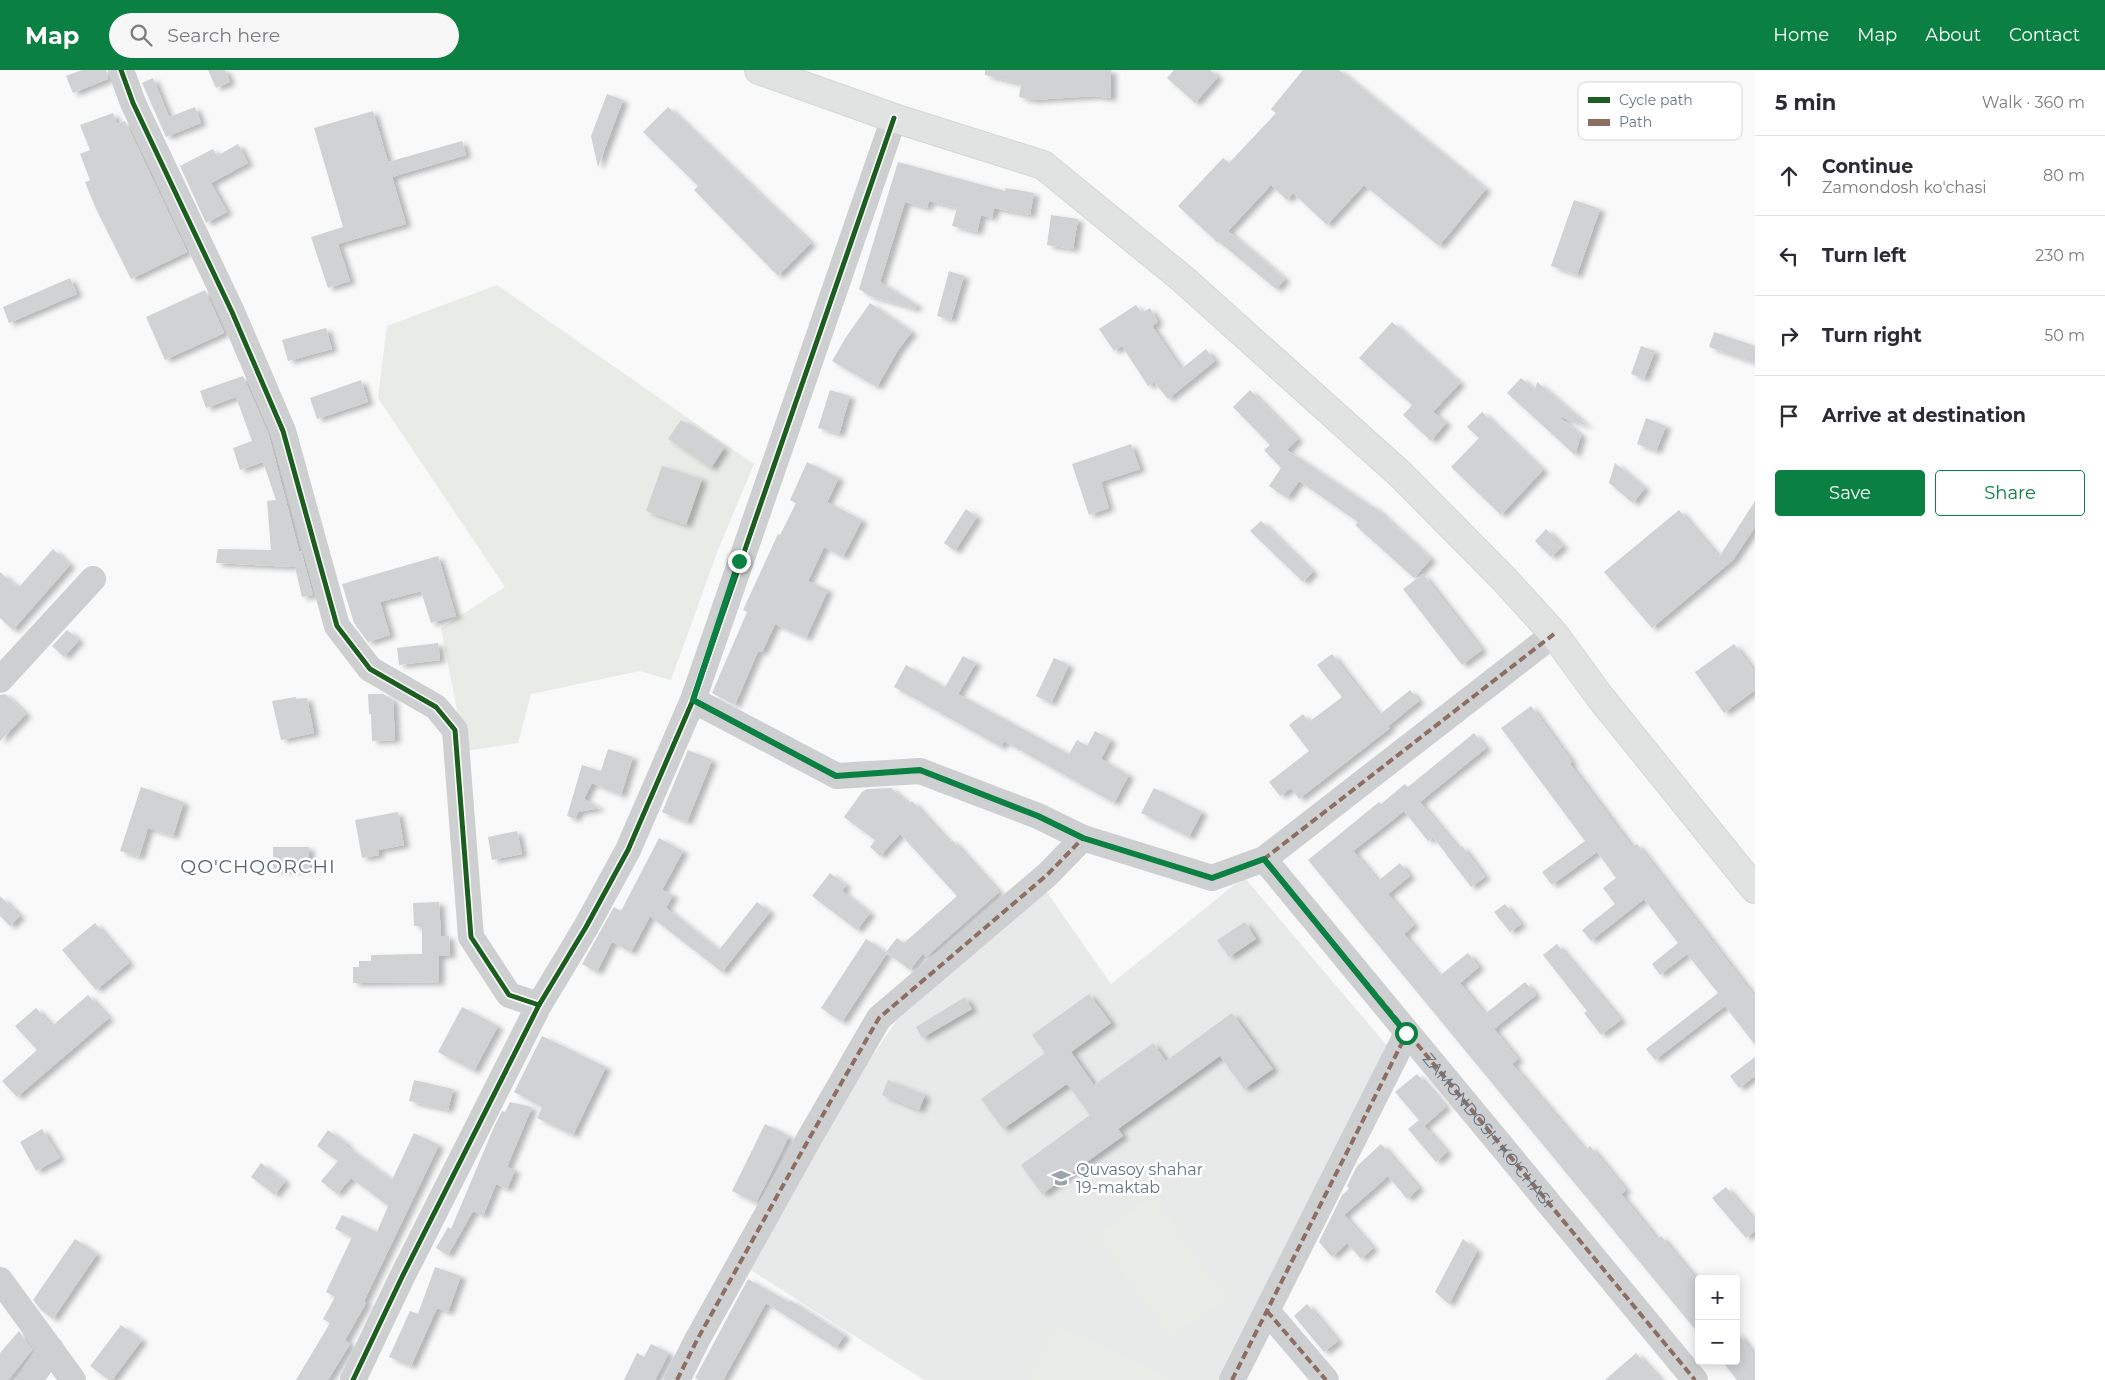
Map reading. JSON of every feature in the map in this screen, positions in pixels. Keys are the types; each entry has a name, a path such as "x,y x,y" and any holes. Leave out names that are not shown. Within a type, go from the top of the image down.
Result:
{"main road":[{"path":"759,70 894,118 1043,165 1184,280 1400,474 1504,579 1554,634 1600,697 1755,889"}],"street":[{"path":"121,70 132,103 232,312 283,431 337,626 370,669 436,707 455,730 471,937 509,995 539,1004"},
{"path":"352,1380 539,1004 586,927 628,850 693,700 894,118"},
{"path":"0,680 93,579"},
{"path":"693,700 836,776 920,770 1038,816 1083,838 1212,878 1264,859 1554,634"},
{"path":"677,1380 768,1213 879,1018 1047,875 1083,838"},
{"name":"ZAMONDOSH KO'CHASI","path":"1264,859 1695,1380"},
{"path":"1232,1380 1406,1033"},
{"path":"0,1280 73,1380"},
{"path":"1267,1311 1326,1380"},
{"path":"30,1380 52,1349"}],"shaded area":[{"path":"497,285 754,464 718,550 671,680 640,671 531,694 518,743 465,751 441,628 505,587 378,398 387,326"},
{"name":"Quvasoy shahar 19-maktab","path":"1244,877 1389,1048 1219,1380 924,1380 749,1269 851,1087 897,1020 1046,891 1111,984"},
{"path":"1153,1195 1227,1297 1170,1338 1096,1236"},
{"path":"1054,1323 1169,1379 1026,1380"}],"building":[{"path":"82,70 106,70 108,79 73,93 66,76"},
{"path":"208,70 225,70 230,82 216,88"},
{"path":"985,70 1111,70 1111,98 1094,96 1033,100 1019,97 1021,84 985,75"},
{"path":"1174,70 1210,70 1218,77 1195,103 1167,78"},
{"path":"1303,70 1339,70 1486,189 1439,246 1364,185 1327,225 1293,193 1287,200 1271,185 1228,231 1285,279 1276,289 1217,242 1178,206 1223,158 1229,163 1276,113 1271,109"},
{"path":"153,78 169,117 195,107 201,123 166,137 142,83"},
{"path":"607,94 623,100 598,167 591,136"},
{"path":"668,107 811,243 778,276 694,190 698,186 643,132"},
{"path":"373,111 388,162 462,141 466,155 392,177 406,224 338,244 350,281 328,288 311,237 343,227 314,128"},
{"path":"113,113 117,124 125,121 187,252 131,279 96,209 85,182 90,180 80,154 90,150 80,125"},
{"path":"238,144 248,163 211,183 227,212 206,223 180,166 213,149 217,156"},
{"path":"898,162 1005,191 1006,188 1034,193 1030,215 994,208 992,218 981,215 977,232 952,226 957,208 929,201 927,208 905,202 880,282 917,305 915,309 870,296 859,289"},
{"path":"1574,200 1600,209 1577,275 1551,266"},
{"path":"1051,215 1078,219 1073,249 1047,245"},
{"path":"949,271 964,276 951,320 937,316"},
{"path":"70,278 77,294 9,323 3,307"},
{"path":"205,290 224,333 165,360 146,317"},
{"path":"870,303 912,332 898,350 877,387 832,361"},
{"path":"1136,305 1142,313 1150,308 1158,322 1152,326 1181,369 1206,349 1215,361 1168,399 1154,382 1148,386 1122,346 1114,351 1099,329"},
{"path":"1392,322 1460,383 1433,412 1446,423 1431,441 1403,415 1412,405 1359,358"},
{"path":"326,328 332,349 288,361 282,340"},
{"path":"1714,332 1755,346 1755,363 1709,347"},
{"path":"1641,346 1655,351 1644,379 1631,374"},
{"path":"243,376 269,436 299,551 301,551 313,595 302,597 295,567 216,563 218,549 271,550 267,501 276,500 263,462 240,470 233,448 252,441 236,397 206,408 200,391"},
{"path":"1521,378 1535,390 1537,382 1588,426 1558,416 1581,435 1575,455 1507,393"},
{"path":"361,380 368,402 317,419 310,398"},
{"path":"830,390 850,396 839,434 818,428"},
{"path":"1250,390 1298,439 1287,450 1373,506 1431,559 1414,578 1355,525 1358,522 1299,481 1287,498 1269,486 1281,468 1264,450 1270,445 1233,407"},
{"path":"1482,412 1543,470 1501,515 1451,467 1479,438 1467,427"},
{"path":"1646,418 1666,426 1656,451 1637,444"},
{"path":"681,420 724,448 711,468 668,439"},
{"path":"1131,444 1140,469 1101,482 1109,508 1089,515 1072,464"},
{"path":"807,462 839,478 827,502 862,520 843,557 824,547 808,581 828,590 806,638 775,624 762,652 758,651 735,705 712,693 747,612 743,610 778,534 780,535 796,503 790,500"},
{"path":"1615,463 1645,488 1633,503 1609,483"},
{"path":"662,466 702,479 686,525 646,511"},
{"path":"1755,501 1755,527 1733,560 1652,628 1604,572 1679,510 1719,557"},
{"path":"966,509 977,517 955,551 944,543"},
{"path":"1261,521 1313,572 1303,582 1250,531"},
{"path":"1546,529 1563,546 1551,557 1535,541"},
{"path":"53,549 70,565 13,630 0,618 0,572 18,588"},
{"path":"438,556 456,616 431,623 421,591 380,602 390,635 368,642 354,623 342,584"},
{"path":"1423,574 1482,650 1462,665 1403,589"},
{"path":"67,630 79,640 64,657 52,646"},
{"path":"438,643 440,660 399,665 397,648"},
{"path":"1734,644 1755,672 1755,690 1724,713 1695,672"},
{"path":"1332,654 1379,715 1410,690 1419,701 1388,726 1390,728 1299,799 1291,788 1280,796 1269,782 1309,751 1289,725 1303,714 1309,722 1342,697 1317,665"},
{"path":"963,656 976,663 958,694 1069,754 1077,740 1087,746 1095,731 1111,740 1101,759 1129,775 1114,803 1004,741 1001,747 894,687 906,665 945,687"},
{"path":"1054,658 1069,665 1051,703 1036,696"},
{"path":"5,694 26,714 0,741 0,695"},
{"path":"368,694 383,694 393,700 395,740 372,741"},
{"path":"296,697 296,699 307,698 314,733 281,740 272,701"},
{"path":"1531,706 1572,762 1570,764 1632,847 1637,844 1755,997 1755,1045 1725,1006 1655,1060 1646,1049 1718,993 1687,954 1660,975 1652,964 1678,943 1644,899 1591,941 1582,930 1615,904 1603,888 1616,878 1597,852 1552,885 1542,872 1585,841 1501,728"},
{"path":"1474,733 1486,748 1420,802 1459,849 1462,846 1485,877 1471,887 1433,837 1428,841 1404,811 1353,851 1378,881 1400,863 1410,876 1388,894 1414,925 1404,934 1439,976 1468,953 1479,967 1460,983 1485,1014 1525,982 1536,995 1494,1029 1518,1059 1512,1064 1585,1150 1590,1146 1626,1190 1621,1194 1657,1239 1661,1236 1695,1278 1695,1329 1308,860 1379,802 1381,804 1405,784 1408,787"},
{"path":"608,749 633,757 621,795 592,783 584,799 600,808 578,812 575,819 567,816 582,765 601,771"},
{"path":"688,750 712,760 687,822 662,812"},
{"path":"141,787 184,802 173,836 148,828 139,857 120,851"},
{"path":"891,788 909,804 912,801 949,842 952,840 999,892 926,957 923,953 910,970 886,952 897,938 904,943 957,896 900,834 880,856 870,847 875,840 844,817 862,792 867,789"},
{"path":"1154,788 1202,812 1189,837 1141,813"},
{"path":"398,812 404,845 378,850 379,855 362,858 355,820"},
{"path":"517,831 522,854 492,860 488,837"},
{"path":"659,838 683,851 662,890 673,895 666,908 719,950 757,902 770,912 722,972 650,916 631,952 612,942 597,972 582,964 614,907 621,911"},
{"path":"273,847 309,847 309,870 273,870"},
{"path":"830,873 846,885 842,891 870,913 857,930 812,896"},
{"path":"0,896 20,916 10,926 0,916"},
{"path":"439,902 441,936 449,936 450,955 439,956 439,982 353,983 353,967 359,967 359,961 371,961 371,955 422,954 422,926 414,926 413,903"},
{"path":"1505,904 1521,924 1510,932 1494,912"},
{"path":"1245,922 1256,939 1229,957 1217,940"},
{"path":"95,923 129,963 96,990 62,950"},
{"path":"866,939 887,953 842,1022 821,1008"},
{"path":"1557,944 1621,1020 1601,1035 1584,1013 1587,1011 1543,955"},
{"path":"1089,994 1111,1023 1071,1052 1094,1085 1153,1043 1166,1061 1232,1013 1273,1069 1244,1089 1220,1056 1118,1129 1123,1136 1042,1194 1021,1165 1090,1115 1067,1084 1003,1129 981,1099 1045,1053 1032,1035"},
{"path":"88,995 109,1018 17,1097 2,1081 37,1050 15,1026 36,1008 52,1026"},
{"path":"965,997 972,1009 922,1038 916,1027"},
{"path":"462,1007 498,1026 474,1071 438,1052"},
{"path":"542,1036 606,1067 573,1135 537,1118 542,1107 514,1092"},
{"path":"1755,1057 1755,1076 1739,1088 1730,1076"},
{"path":"1417,1074 1446,1107 1424,1126 1395,1092"},
{"path":"414,1080 453,1089 448,1110 409,1101"},
{"path":"888,1080 925,1095 919,1110 882,1095"},
{"path":"510,1102 532,1107 507,1167 515,1170 507,1189 496,1184 483,1216 473,1211 448,1255 436,1248 448,1227 451,1229 494,1127 502,1111 505,1112"},
{"path":"1419,1120 1447,1152 1436,1162 1408,1129"},
{"path":"765,1124 789,1136 756,1203 732,1191"},
{"path":"42,1129 60,1158 36,1171 20,1142"},
{"path":"328,1130 347,1144 346,1146 392,1180 414,1133 439,1145 364,1301 366,1303 345,1340 350,1344 328,1380 296,1380 330,1323 323,1319 335,1297 326,1292 352,1237 335,1229 342,1215 377,1232 388,1206 351,1178 337,1194 321,1181 338,1161 317,1146"},
{"path":"1381,1144 1419,1188 1407,1199 1388,1176 1344,1215 1373,1248 1361,1259 1347,1243 1332,1257 1319,1242 1342,1195 1349,1189 1347,1186 1357,1166"},
{"path":"261,1163 285,1181 275,1195 251,1177"},
{"path":"1726,1187 1755,1221 1755,1231 1746,1238 1712,1198"},
{"path":"75,1239 97,1254 53,1319 41,1310 33,1300"},
{"path":"1463,1239 1477,1251 1449,1304 1435,1292"},
{"path":"435,1267 461,1276 448,1312 437,1308 411,1366 389,1357 410,1311 418,1314"},
{"path":"748,1279 789,1302 790,1300 845,1335 836,1348 766,1303 723,1380 699,1380 695,1378"},
{"path":"1307,1304 1338,1341 1324,1352 1294,1316"},
{"path":"121,1325 142,1340 112,1380 109,1380 90,1366"},
{"path":"19,1331 32,1350 8,1380 0,1380 0,1353"},
{"path":"1740,1336 1755,1355 1755,1380 1737,1380 1725,1365 1740,1365"},
{"path":"651,1344 669,1353 655,1380 624,1380 637,1353 644,1357"},
{"path":"1636,1353 1661,1380 1605,1380"}],"marked path":[{"path":"693,700 837,776 920,771 1038,816 1083,838 1212,878 1264,859 1554,634"},
{"path":"677,1380 697,1340 810,1137 879,1018 1047,875 1083,838"},
{"path":"1264,859 1695,1380"},
{"path":"1232,1380 1407,1033"},
{"path":"1267,1311 1326,1380"}],"cycle path":[{"path":"121,70 133,103 232,312 283,431 337,626 370,669 436,707 455,730 471,937 509,995 539,1005"},
{"path":"353,1380 402,1277 539,1005 586,927 628,850 693,700 894,118"}],"place":[{"name":"Quvasoy shahar 19-maktab","path":"1061,1178"}],"district":[{"name":"QO'CHQORCHI","path":"258,866"}],"route":[{"path":"739,561 693,700 836,776 920,770 1038,816 1083,838 1212,878 1264,859 1406,1033"}]}
